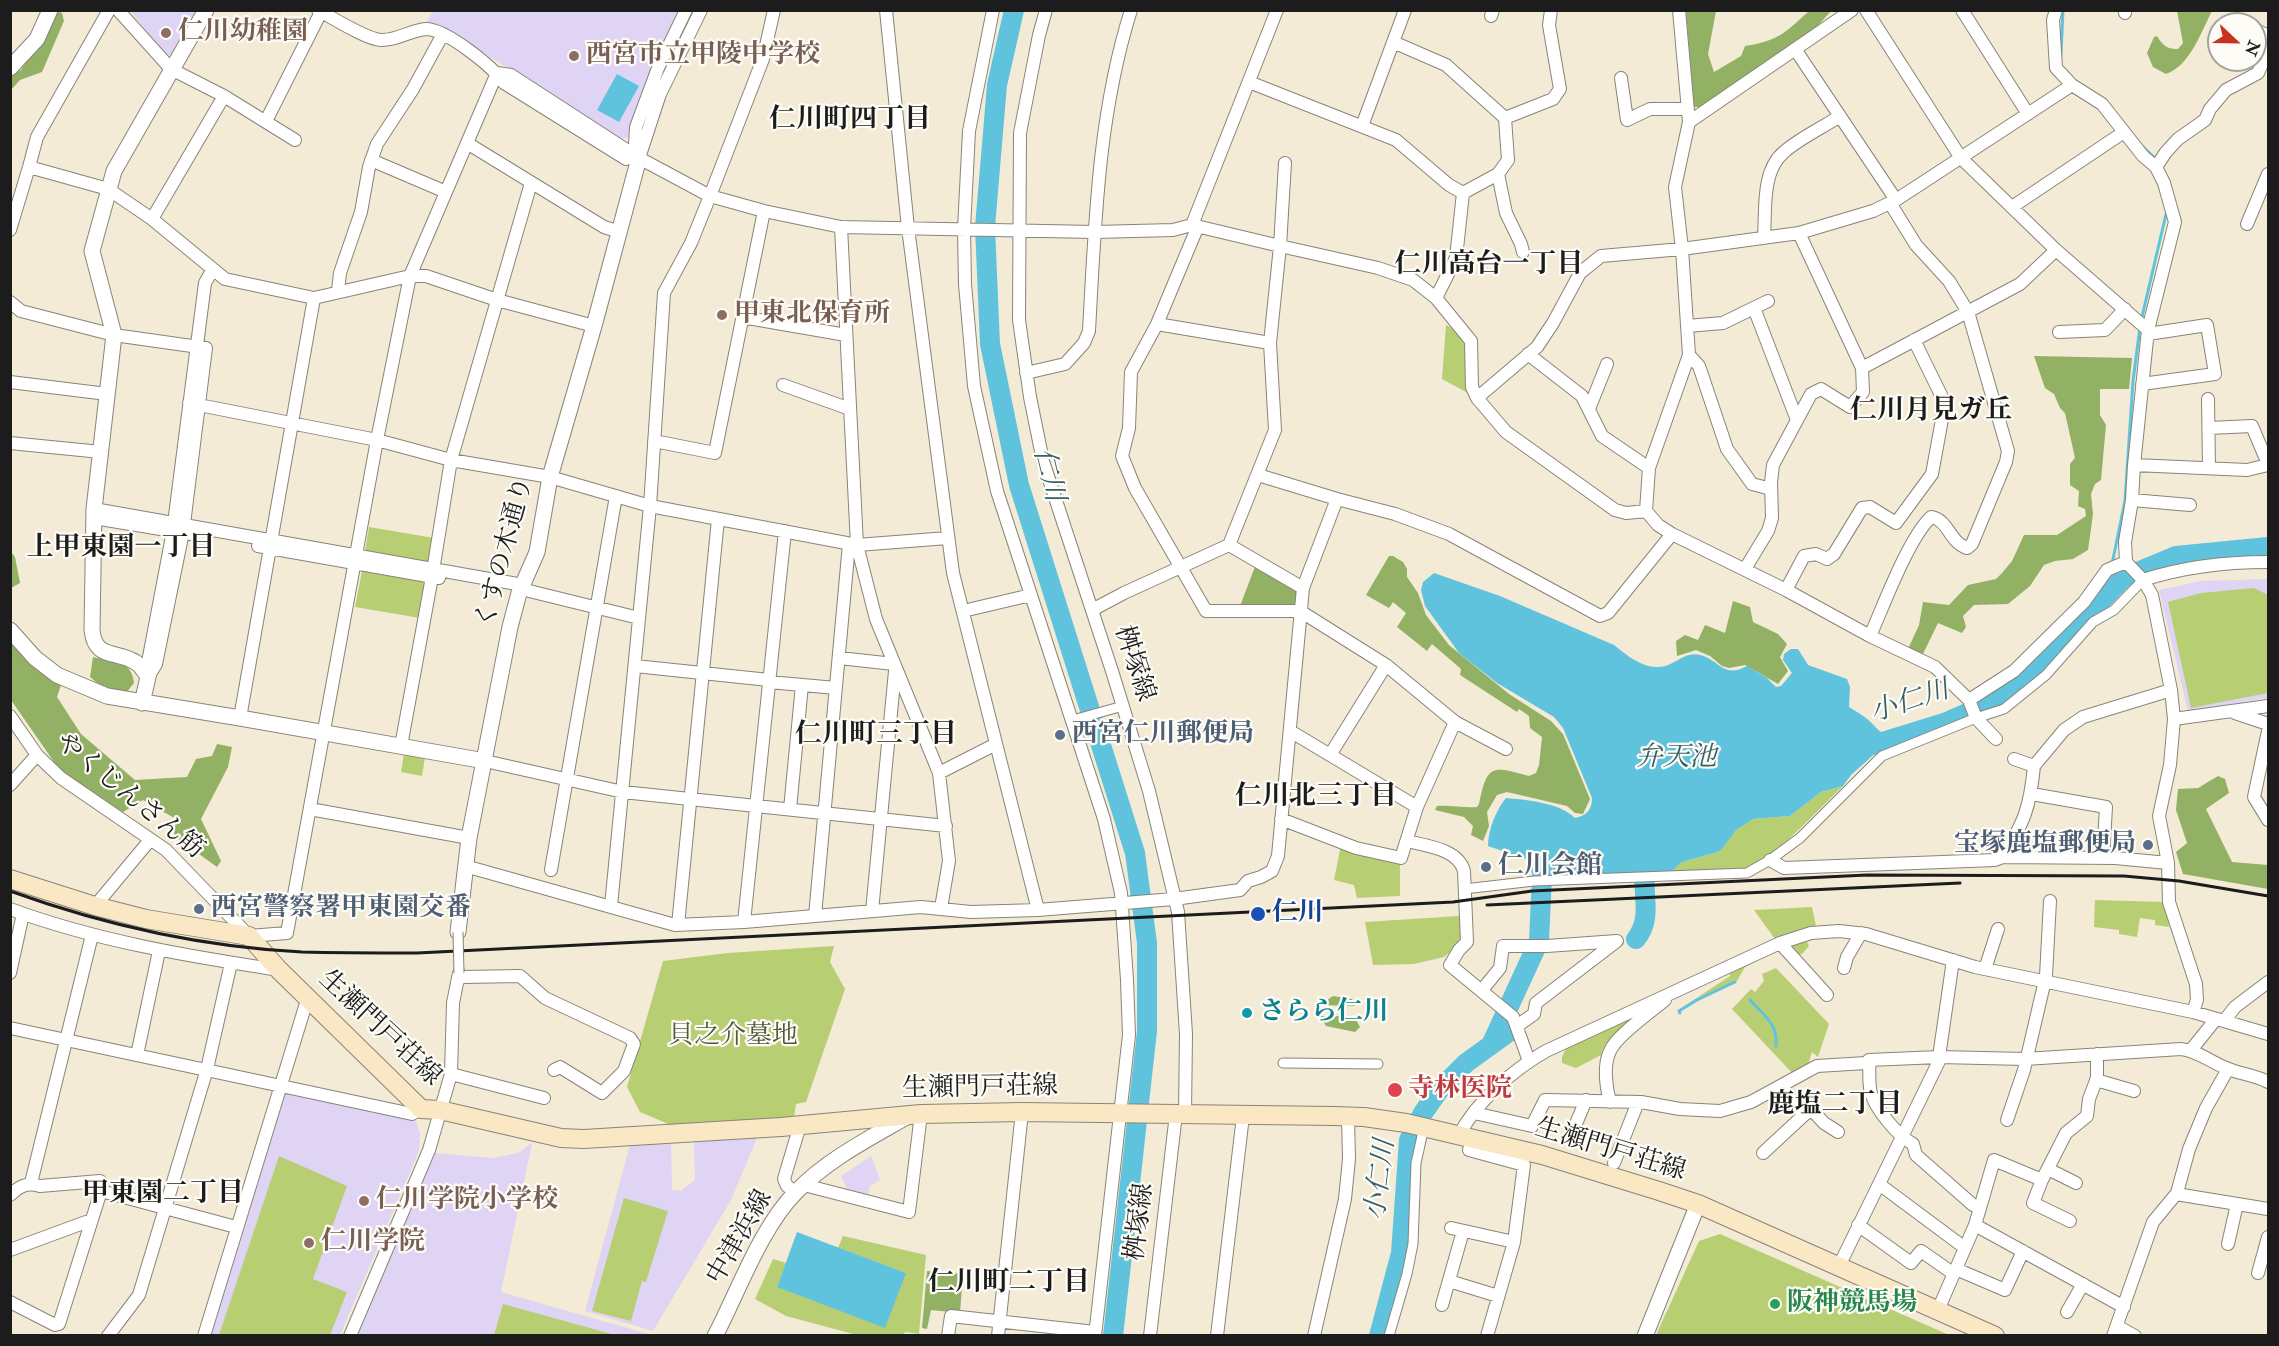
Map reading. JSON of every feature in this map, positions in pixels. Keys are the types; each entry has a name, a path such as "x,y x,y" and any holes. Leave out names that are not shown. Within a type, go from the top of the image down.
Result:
{"main road":[{"path":"10,879 94,906 146,919 249,936"},
{"name":"生瀬門戸荘線","path":"249,936 279,970 421,1109 440,1110 561,1138 584,1139 915,1115 1022,1112 1348,1117 1415,1125 1542,1155 1615,1176 1698,1204 1995,1335"}],"street":[{"path":"10,68 37,39 50,10"},
{"path":"10,230 37,137 110,10"},
{"path":"118,10 171,69 224,96 295,140"},
{"path":"148,677 135,662 100,649 93,636 94,514 114,335 92,251 114,171 206,10"},
{"name":"くすの木通り","path":"639,158 635,144 636,127 658,68 686,10"},
{"name":"くすの木通り","path":"458,932 469,838 510,627 521,589 537,552 550,477 594,326 639,158 660,94 701,10"},
{"path":"611,906 650,506 664,293 691,243 710,196 763,59 774,10"},
{"path":"886,10 908,228 953,573 1038,910"},
{"path":"948,1335 951,1316 1095,1334 1124,1114 1129,1035 1123,904 1104,819 997,491 974,386 964,284 964,229 969,131 993,10"},
{"name":"桝塚線","path":"1046,10 1020,133 1019,320 1026,373 1043,461 1149,791 1179,921 1186,1034 1150,1335"},
{"path":"1026,373 1065,364 1084,343 1089,331 1105,121 1131,10"},
{"path":"1277,10 1157,324 1131,372 1129,428 1122,456 1135,488 1206,611 1300,611 1386,665 1455,722 1506,749"},
{"path":"1362,126 1405,10"},
{"path":"1505,118 1553,99 1560,89 1549,25 1551,10"},
{"path":"1679,10 1689,122 1674,187 1682,249 1689,355 1649,468 1646,511 1658,525 1672,534 1935,667 1970,700 1975,717 1996,739"},
{"path":"1689,122 1852,10"},
{"path":"1866,10 1961,158 2056,250 2148,331"},
{"path":"1962,10 2028,114"},
{"path":"2056,10 2053,20 2056,68 2072,85 2102,104 2143,156 2159,163"},
{"path":"266,121 320,11 372,38 382,40 426,29 443,34 497,72 504,83 626,159 639,158 710,196 764,211 841,227 1095,232 1173,230 1195,225 1387,271 1413,280 1436,298 1471,341 1472,387 1477,398 1506,432 1615,510 1626,513 1646,511"},
{"path":"338,291 340,273 361,212 371,160 377,144 413,89 443,34"},
{"path":"1394,42 1446,65 1505,118 1508,160 1498,174 1463,193"},
{"path":"1795,50 1840,116 1893,201 1916,245 1949,281 1968,312 2008,451 2006,462 1972,544 1967,548 1961,546 1938,518 1931,517 1924,523 1870,636"},
{"path":"2159,163 2178,139 2205,120 2210,109 2226,90 2258,73 2268,50"},
{"path":"249,936 287,933 377,440 410,276 497,72"},
{"path":"1621,78 1627,120 1650,109 1688,109"},
{"path":"1249,82 1396,140 1449,185 1463,193"},
{"path":"1477,398 1537,347 1553,324 1580,273 1601,256 1682,249 1799,233 1873,211 1961,158 2072,85"},
{"path":"152,219 224,96"},
{"path":"1764,237 1767,183 1774,165 1782,153 1840,116"},
{"path":"2012,207 2124,132"},
{"path":"467,143 604,227 620,232"},
{"path":"371,160 446,192"},
{"path":"1092,610 1229,545 1275,430 1270,344 1280,246 1284,163"},
{"path":"2125,564 2125,542 2132,500 2148,331 2175,222 2159,163"},
{"path":"29,167 108,189 152,219 225,279 314,298 410,276 426,276 497,300 594,326"},
{"path":"1498,174 1506,213 1523,252"},
{"path":"2247,224 2268,174"},
{"path":"401,746 451,460 531,183"},
{"path":"1436,298 1456,258 1463,193"},
{"path":"654,441 715,453 764,211"},
{"path":"815,916 839,658 853,544 850,409 841,227"},
{"path":"1745,570 1768,531 1772,518 1773,465 1811,394 1821,389 1850,407 1863,392 1862,368 1799,233"},
{"path":"1862,368 2020,284 2056,250"},
{"path":"142,703 148,677 147,662 178,528 194,404 197,346 205,283 213,269"},
{"path":"240,718 314,298"},
{"path":"1687,326 1723,323 1768,301"},
{"path":"10,302 21,311 114,335 197,346"},
{"path":"1754,308 1797,420"},
{"path":"2059,332 2105,330 2125,309"},
{"path":"742,317 846,335"},
{"path":"1157,324 1270,344"},
{"path":"2142,384 2215,374 2207,325 2148,331"},
{"path":"1786,590 1804,556 1816,555 1827,559 1834,554 1862,508 1870,507 1896,523 1932,474 1943,414 1941,395 1914,340"},
{"path":"1528,354 1582,396 1602,436 1649,468"},
{"path":"1689,355 1699,366 1727,449 1752,484 1771,489"},
{"path":"1588,409 1607,364"},
{"path":"10,382 107,394"},
{"path":"783,385 850,409"},
{"path":"2208,399 2209,468"},
{"path":"194,404 377,440 451,460 550,477 650,506 853,544 948,538"},
{"path":"2134,465 2247,470 2268,464 2252,426 2209,428"},
{"path":"10,443 101,452"},
{"path":"1258,475 1395,514 1449,534 1600,616 1608,614 1672,534"},
{"path":"551,870 616,496"},
{"path":"465,866 678,925 744,922 921,907 971,912 1038,910 1123,904 1240,890 1248,881 1272,871 1278,856 1303,588 1337,499"},
{"path":"2132,500 2190,505"},
{"path":"94,514 521,589 639,618"},
{"path":"678,925 718,519"},
{"path":"744,922 785,531"},
{"path":"853,544 876,620 939,773 949,861 941,908"},
{"path":"1229,545 1303,588"},
{"path":"1464,889 1551,880 1747,873 1770,860 1800,838 1882,756 1975,717 2004,709 2046,675 2093,622 2114,610 2142,578 2236,562 2268,562"},
{"path":"1970,700 2014,671 2084,602 2107,570 2125,564"},
{"path":"2125,564 2142,578 2152,595 2171,690 2174,719 2170,765 2159,816 2168,863 2169,902 2196,984 2197,1000 2193,1012"},
{"path":"963,611 1031,595"},
{"path":"10,630 35,658 57,675 107,696 485,761 623,792 946,826"},
{"path":"839,658 895,665"},
{"path":"872,911 895,665"},
{"path":"1330,754 1386,665"},
{"path":"635,666 836,688"},
{"path":"790,809 802,685"},
{"path":"2003,857 2021,826 2032,794 2034,766 2064,730 2083,717 2171,690"},
{"path":"1073,720 1123,706"},
{"path":"2174,719 2268,706"},
{"path":"2231,711 2268,724"},
{"name":"やくじんさん筋","path":"10,716 37,755 61,778 166,850 249,936"},
{"path":"1281,819 1356,848 1401,858 1417,807 1455,722"},
{"path":"1290,731 1417,807"},
{"path":"2268,731 2254,797 2268,819"},
{"path":"939,773 996,744"},
{"path":"10,785 37,755"},
{"path":"2014,759 2034,766"},
{"path":"2032,794 2106,807 2103,858"},
{"path":"2254,797 2268,801"},
{"path":"310,809 469,838"},
{"path":"94,906 150,840"},
{"path":"1407,841 1441,850 1462,863 1467,942 1452,960 1450,966 1500,1004 1515,1022 1529,1061"},
{"path":"1770,860 1784,868 1995,860 2003,857 2103,858 2168,863"},
{"path":"2007,1120 2024,1070 2044,982 2050,901"},
{"path":"10,909 92,935 159,951 279,970"},
{"path":"10,973 23,914"},
{"path":"1984,969 1998,929"},
{"path":"1486,1335 1514,1242 1524,1165 1469,1150 1466,1137 1467,1121 1529,1061 1585,1032 1780,943 1811,933 1839,931 1861,933 1984,969 2193,1012 2268,1034"},
{"path":"350,1335 429,1150 451,1074 453,1003 459,976 458,932"},
{"path":"1844,968 1847,957 1861,933"},
{"path":"32,1183 92,935"},
{"path":"1482,990 1500,968 1503,946 1547,946 1617,941 1536,1003 1534,1014 1515,1022"},
{"path":"1780,943 1827,995"},
{"path":"137,1055 159,951"},
{"path":"1839,1266 1940,1057 1953,960"},
{"path":"108,1335 139,1295 207,1069 231,963"},
{"path":"459,976 520,975 545,998 630,1038 634,1044 624,1071 602,1093 560,1067 554,1070"},
{"path":"2191,1050 2220,1020 2268,983"},
{"path":"1610,1101 1605,1083 1610,1051 1620,1038 1675,992"},
{"path":"204,1335 308,997"},
{"path":"10,1028 412,1114 421,1109"},
{"path":"1474,1113 1532,1126 1545,1100 1638,1102 1680,1109 1720,1111 1751,1102 1817,1066 1866,1063 1869,1060 1940,1057 2025,1059 2191,1050 2228,1069 2268,1082"},
{"path":"2070,1221 2033,1203 2066,1133 2087,1116 2089,1099 2096,1080 2097,1054"},
{"path":"1869,1060 1871,1093 1881,1112 1901,1138 1913,1144 1916,1155 1972,1205 1978,1207"},
{"path":"1282,1063 1378,1064"},
{"path":"2135,1335 2115,1331 2153,1222 2176,1194 2189,1149 2206,1108 2228,1069"},
{"path":"451,1074 544,1098"},
{"path":"2096,1080 2134,1091"},
{"path":"1781,1086 1804,1115"},
{"path":"1571,1132 1586,1100"},
{"path":"1614,1163 1638,1102"},
{"path":"1763,1154 1812,1110 1824,1123 1838,1132"},
{"path":"998,1335 1022,1112"},
{"path":"800,1125 784,1179 787,1186 909,1212 915,1115"},
{"name":"中津浜線","path":"718,1334 765,1236 800,1188 839,1156 915,1115"},
{"path":"1217,1335 1243,1116"},
{"path":"1314,1335 1346,1199 1349,1160 1348,1117"},
{"path":"862,1120 870,1122 876,1135"},
{"path":"1389,1335 1413,1244 1415,1125"},
{"path":"1938,1310 1975,1225 1978,1207 1994,1160 2076,1182"},
{"path":"10,1195 19,1187 32,1183 40,1186 100,1181 101,1191 59,1324 55,1325 10,1302"},
{"path":"1879,1184 1965,1248"},
{"path":"101,1191 236,1227"},
{"path":"2176,1194 2268,1209"},
{"path":"1645,1335 1698,1204"},
{"path":"2228,1244 2238,1204"},
{"path":"10,1250 67,1228 90,1223"},
{"path":"1858,1225 1911,1263 1921,1251 1955,1271 2005,1290 2023,1251"},
{"path":"1975,1225 2124,1307"},
{"path":"1442,1305 1449,1281 1457,1230 1514,1242"},
{"path":"2258,1273 2268,1237"},
{"path":"1449,1281 1498,1296"},
{"path":"2067,1312 2083,1284"}],"shaded area":[{"name":"仁川幼稚園","path":"131,11 198,11 172,55 165,55"},
{"name":"西宮市立甲陵中学校","path":"433,11 681,11 644,86 629,137 621,139 441,26 426,23"},
{"path":"2268,579 2268,698 2188,711 2159,590 2200,581"},
{"name":"仁川学院","path":"285,1091 415,1118 420,1134 419,1151 340,1335 210,1336"},
{"path":"759,1133 731,1200 653,1331 585,1311 631,1141 671,1139 672,1190 681,1191 695,1180 694,1137"},
{"name":"仁川学院","path":"532,1143 501,1292 652,1335 356,1336 435,1153 493,1158 518,1153"},
{"path":"871,1156 880,1180 870,1186 867,1199 850,1195 841,1176"}],"green space":[{"path":"55,11 62,13 64,21 42,72 20,80 11,90 11,74 21,70"},
{"path":"1686,11 1716,11 1708,54 1714,72 1741,56 1745,46 1773,39 1794,25 1809,11 1831,11 1815,29 1706,107 1694,107"},
{"path":"2177,11 2212,11 2207,12 2207,21 2182,64 2166,74 2153,67 2147,53 2154,37 2157,36 2171,49 2178,49 2183,43"},
{"path":"1446,325 1461,337 1465,345 1468,363 1468,393 1442,379"},
{"path":"2034,356 2132,358 2129,389 2100,389 2100,415 2106,425 2101,480 2095,484 2091,494 2093,514 2088,550 2073,559 2044,565 2030,586 2008,604 1974,605 1963,616 1966,627 1962,633 1938,623 1922,656 1908,649 1919,625 1923,602 1949,605 1968,585 1996,579 2012,561 2024,535 2057,535 2086,516 2085,509 2078,506 2079,491 2070,485 2070,464 2075,458 2065,413 2060,408 2054,394 2045,388"},
{"path":"369,527 434,538 429,562 365,551"},
{"path":"11,552 15,557 20,583 11,588"},
{"path":"1389,556 1403,562 1407,569 1407,577 1418,593 1426,615 1449,645 1509,694 1551,721 1563,734 1590,799 1583,814 1575,813 1567,806 1507,792 1497,795 1487,812 1489,826 1483,841 1471,835 1473,826 1464,817 1435,810 1437,806 1477,807 1488,775 1493,771 1506,770 1529,776 1536,773 1542,737 1530,728 1529,716 1519,709 1517,712 1460,675 1461,669 1432,644 1427,651 1397,627 1406,613 1393,602 1389,608 1366,595"},
{"path":"1256,564 1300,591 1295,608 1240,606"},
{"path":"362,571 426,582 420,618 355,607"},
{"path":"2254,588 2268,595 2268,693 2191,708 2168,602 2201,593"},
{"path":"1733,601 1750,607 1753,622 1778,634 1787,644 1780,657 1788,671 1778,684 1745,665 1729,668 1722,666 1710,656 1696,650 1677,656 1676,641 1685,635 1698,640 1705,625 1725,633"},
{"path":"10,637 61,685 57,697 81,734 135,780 187,777 196,759 212,756 217,744 232,747 228,767 201,819 221,861 217,867 174,836 176,819 143,800 123,812 61,772 11,700"},
{"path":"93,657 120,663 129,670 134,683 126,693 102,687 90,677"},
{"path":"404,753 425,757 422,776 401,772"},
{"path":"2218,776 2225,779 2229,793 2206,809 2232,862 2268,865 2268,889 2183,874 2176,852 2187,843 2176,810 2178,789 2198,788"},
{"path":"1843,786 1781,847 1747,868 1670,873 1682,862 1718,852 1736,829 1753,819 1790,816 1821,792"},
{"path":"1341,845 1400,863 1400,896 1357,898 1354,885 1334,880"},
{"path":"2095,900 2166,902 2169,927 2155,925 2155,920 2140,918 2137,937 2119,934 2119,930 2094,927"},
{"path":"1812,907 1816,926 1775,939 1754,910"},
{"path":"1459,916 1462,919 1462,942 1444,957 1414,964 1373,965 1365,922"},
{"path":"1806,940 1809,946 1802,954 1795,956 1789,950 1791,945"},
{"name":"貝之介墓地","path":"834,946 830,962 845,989 806,1102 796,1104 794,1117 673,1126 640,1112 627,1087 663,961 728,953"},
{"path":"1769,953 1745,967 1737,981 1677,1011 1730,976 1729,971"},
{"path":"1776,968 1829,1024 1818,1057 1812,1052 1808,1065 1794,1075 1732,1009 1751,989 1755,992 1764,981 1762,974"},
{"path":"1333,996 1352,999 1355,1006 1320,1005"},
{"path":"1638,1014 1603,1048 1601,1055 1576,1068 1562,1063 1566,1048"},
{"path":"1320,1016 1354,1016 1360,1027 1355,1032 1326,1026"},
{"path":"279,1156 347,1186 313,1279 347,1292 330,1335 219,1335"},
{"path":"624,1198 668,1211 646,1282 642,1281 631,1321 592,1311"},
{"name":"阪神競馬場","path":"1720,1234 1949,1335 1656,1335 1699,1241"},
{"path":"843,1236 926,1255 919,1334 906,1332 901,1335 857,1335 786,1316 755,1299 773,1259 786,1263 777,1287 906,1273 838,1248"},
{"path":"927,1271 963,1274 960,1313 931,1310 927,1329 922,1328"},
{"path":"503,1304 608,1333 614,1335 494,1335"}],"water":[{"path":"617,74 639,86 619,122 597,110"},
{"name":"弁天池","path":"1434,573 1500,596 1614,645 1637,662 1651,666 1669,665 1695,654 1707,657 1727,670 1747,666 1767,678 1776,687 1781,686 1792,673 1783,660 1784,654 1791,649 1798,649 1808,665 1847,679 1850,687 1849,707 1890,736 1892,744 1880,749 1851,775 1843,786 1821,792 1790,816 1753,819 1736,830 1718,852 1682,862 1670,873 1533,876 1526,859 1488,846 1493,820 1506,798 1534,801 1552,806 1575,818 1588,812 1592,798 1563,728 1554,717 1497,683 1459,653 1425,606 1421,590 1423,582"},
{"path":"797,1232 906,1273 885,1328 777,1287"}],"waterway":[{"name":"仁川","path":"1014,10 997,85 985,227 990,344 1019,485 1135,853 1147,943 1147,1031 1113,1336"},
{"path":"2061,54 2063,10"},
{"path":"2142,146 2157,160"},
{"path":"2141,321 2167,210"},
{"path":"2112,564 2125,501 2133,381 2140,327"},
{"name":"小仁川","path":"1866,747 1947,722 1990,703 2042,662 2123,578 2176,556 2268,547"},
{"path":"2110,591 2112,571"},
{"name":"小仁川","path":"1636,939 1645,921 1644,868 1646,857"},
{"path":"1492,1043 1539,941 1542,876"},
{"path":"1680,1013 1679,1011 1697,1000 1735,982"},
{"path":"1750,1000 1775,1031 1776,1046"},
{"name":"小仁川","path":"1379,1336 1401,1253 1409,1140 1423,1113 1440,1089 1466,1063 1509,1032"}],"railway":[{"path":"10,891 118,924 191,939 302,952 388,953 1453,902 1532,891 1867,875 2124,876 2179,881 2268,896"},
{"path":"1487,905 1960,883"}],"place":[{"name":"仁川幼稚園","path":"166,33"},
{"name":"西宮市立甲陵中学校","path":"574,56"},
{"name":"甲東北保育所","path":"722,315"},
{"name":"西宮仁川郵便局","path":"1060,735"},
{"name":"宝塚鹿塩郵便局","path":"2148,845"},
{"name":"仁川会館","path":"1486,867"},
{"name":"西宮警察署甲東園交番","path":"199,909"},
{"name":"仁川","path":"1258,914"},
{"name":"さらら仁川","path":"1247,1013"},
{"name":"寺林医院","path":"1395,1090"},
{"name":"仁川学院小学校","path":"364,1201"},
{"name":"仁川学院","path":"309,1243"},
{"name":"阪神競馬場","path":"1775,1304"}],"district":[{"name":"仁川町四丁目","path":"850,121"},
{"name":"仁川高台一丁目","path":"1489,266"},
{"name":"仁川月見ガ丘","path":"1931,412"},
{"name":"上甲東園一丁目","path":"121,549"},
{"name":"仁川町三丁目","path":"876,736"},
{"name":"仁川北三丁目","path":"1316,798"},
{"name":"鹿塩二丁目","path":"1835,1106"},
{"name":"甲東園二丁目","path":"163,1195"},
{"name":"仁川町二丁目","path":"1009,1284"}]}
